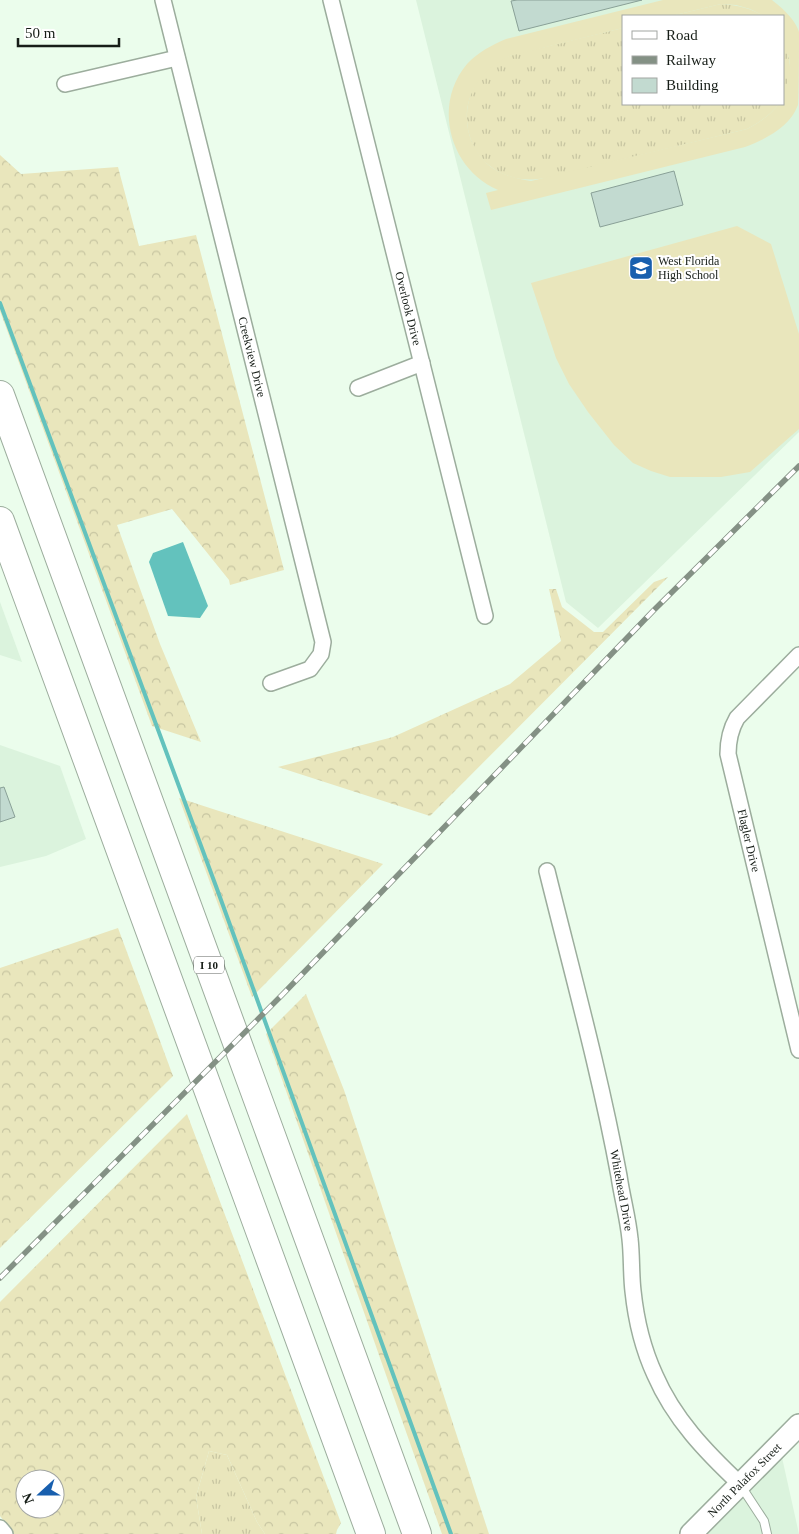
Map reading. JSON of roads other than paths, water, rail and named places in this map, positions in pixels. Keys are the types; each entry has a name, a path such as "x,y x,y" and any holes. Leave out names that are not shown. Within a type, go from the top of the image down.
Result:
{"highway":[{"name":"I 10","path":"0,395 417,1534"},
{"path":"0,521 371,1534"}],"main road":[{"name":"North Palafox Street","path":"691,1534 799,1425"}],"street":[{"name":"Creekview Drive","path":"163,0 323,642 322,654 310,669 271,683"},
{"name":"Overlook Drive","path":"331,0 486,616"},
{"path":"65,84 177,58"},
{"path":"358,388 422,363"},
{"name":"Flagler Drive","path":"799,655 737,718 731,729 728,742 728,754 799,1050"},
{"name":"Whitehead Drive","path":"548,870 614,1152 630,1239 633,1291 637,1318 645,1349 655,1376 669,1403 686,1428 706,1451 740,1484"},
{"path":"0,1528 4,1534"}],"lane":[{"path":"740,1484 764,1522 767,1534"}],"water":[{"path":"183,542 208,606 200,618 168,616 149,562 153,553"}],"waterway":[{"path":"0,303 217,889 451,1534"}],"railway":[{"path":"0,1278 282,995 654,610 799,466"}],"place":[{"name":"West Florida High School","path":"641,268"}]}
